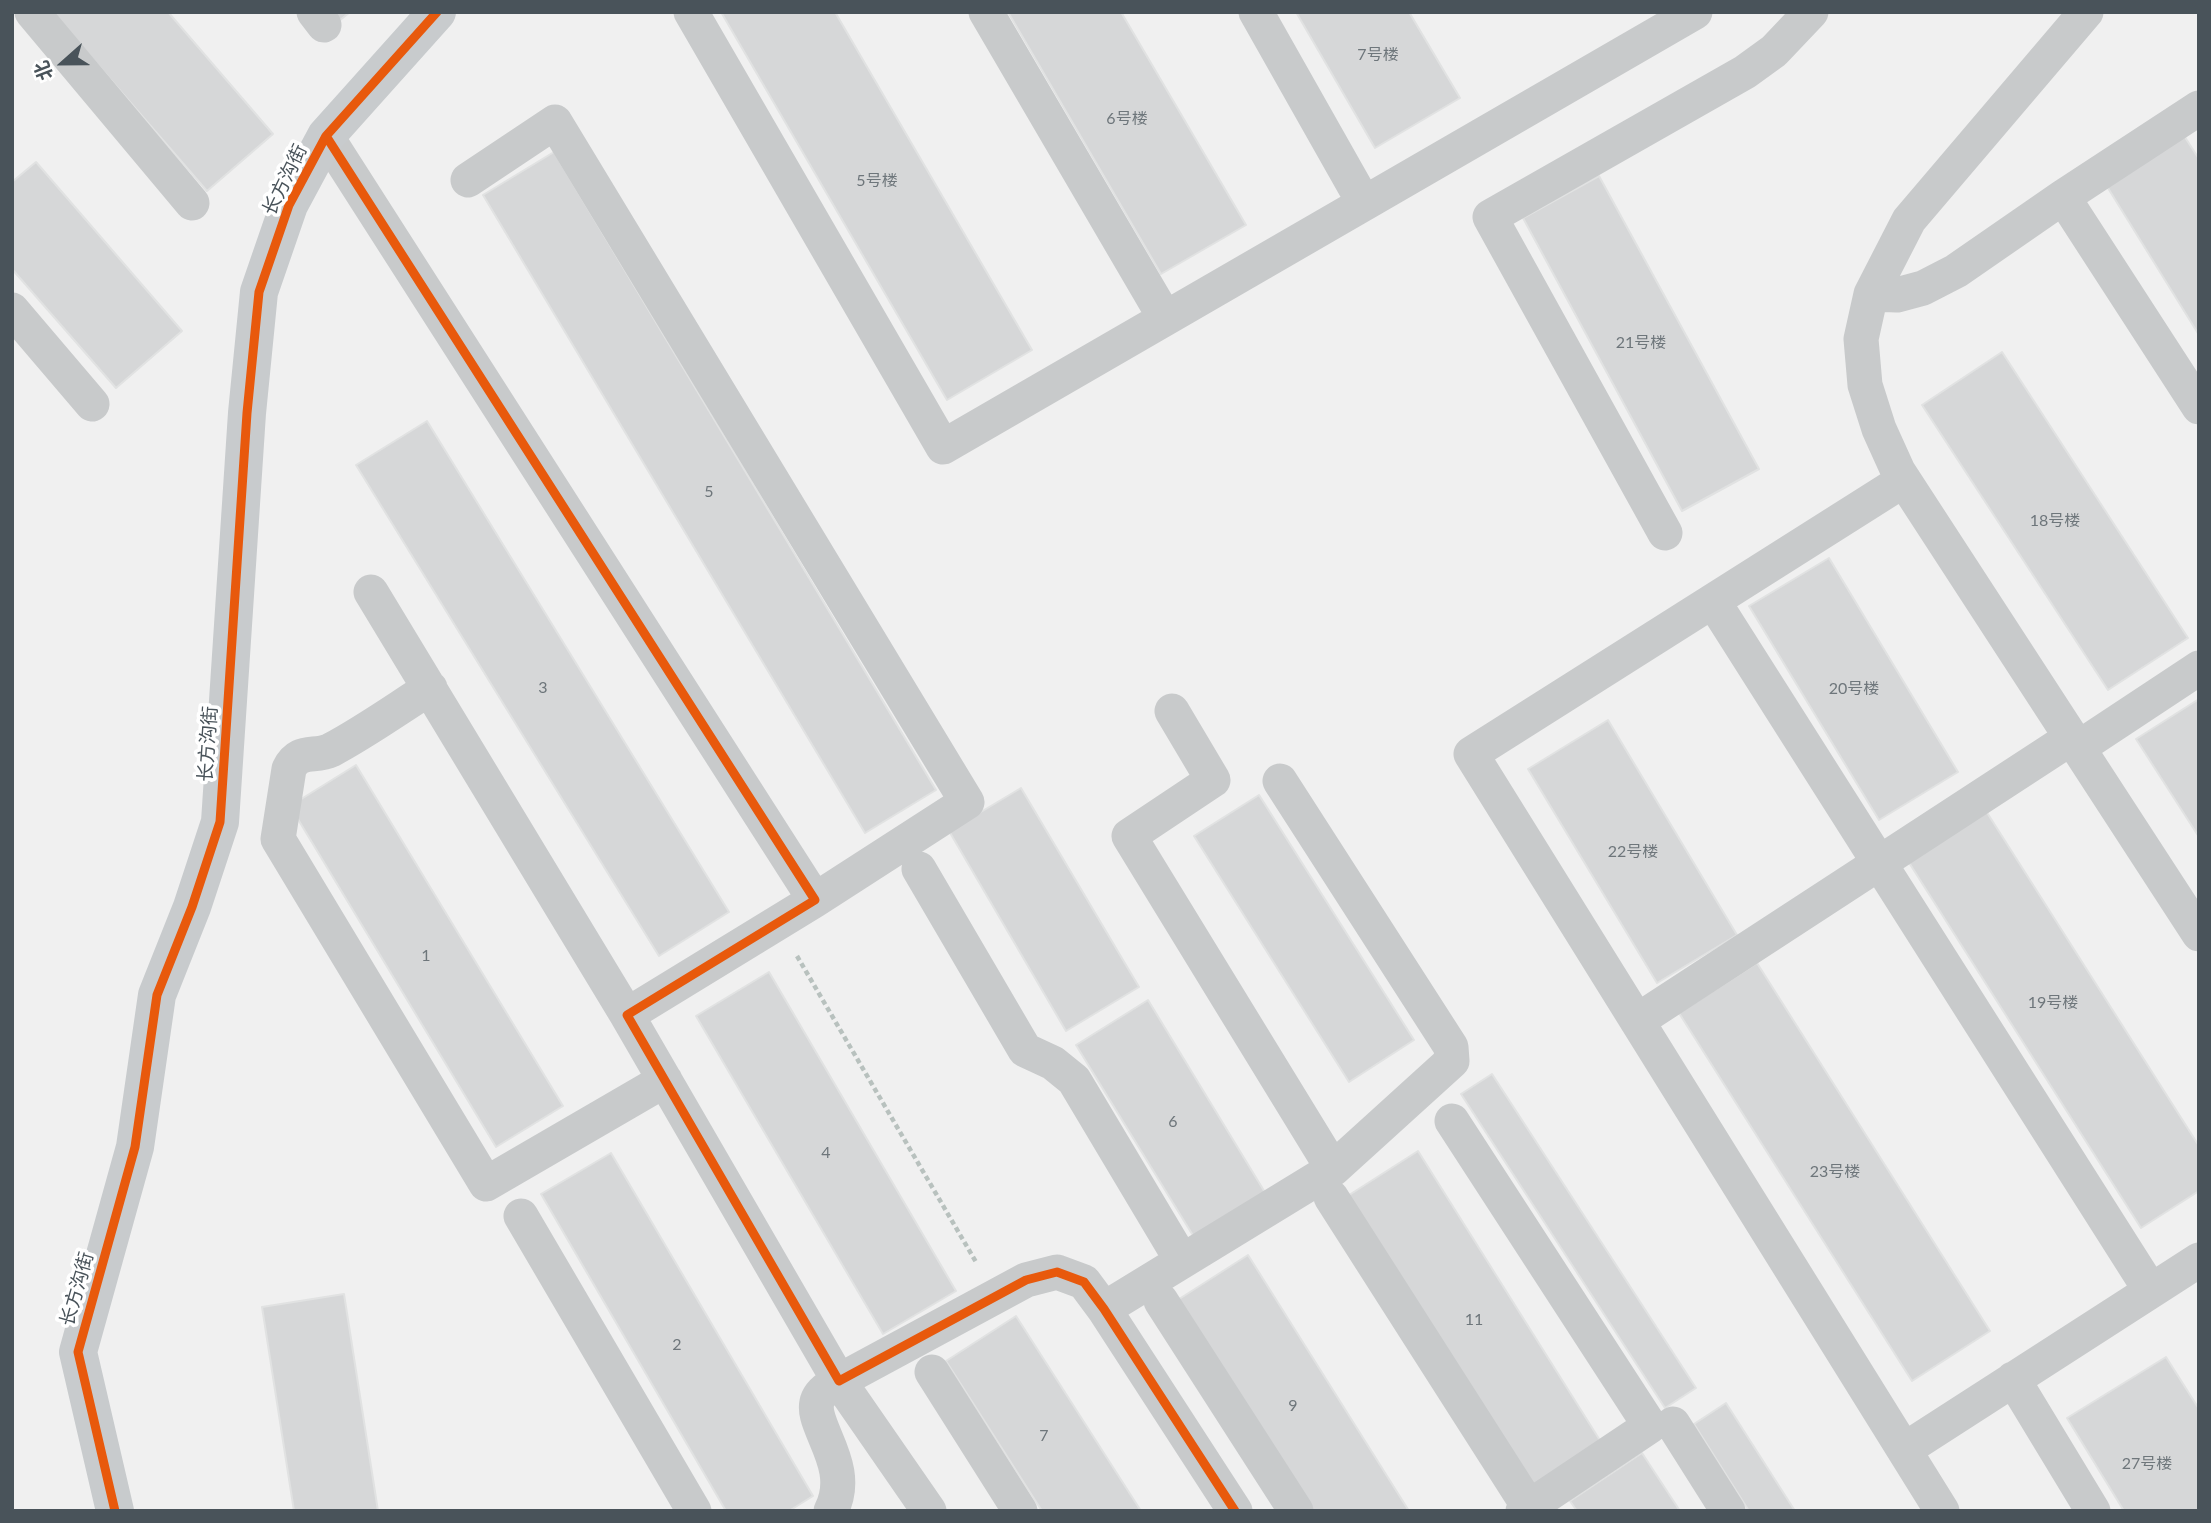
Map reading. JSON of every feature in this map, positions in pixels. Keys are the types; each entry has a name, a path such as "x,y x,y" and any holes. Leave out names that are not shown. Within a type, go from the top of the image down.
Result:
{"street":[{"path":"32,12 192,203"},
{"name":"长方沟街","path":"116,1511 78,1352 135,1147 158,995 192,907 220,822 247,413 259,292 289,205 326,136 437,12"},
{"path":"691,12 943,447 1695,12"},
{"path":"986,12 1165,318"},
{"path":"1256,12 1364,203"},
{"path":"1665,533 1490,218 1745,72 1774,51 1811,12"},
{"path":"2086,12 1909,220 1871,294 1861,339 1865,385 1879,429 1904,480 2199,934"},
{"path":"1871,294 1897,295 1923,288 1956,271 2199,108"},
{"path":"468,180 555,122 967,802 815,900 627,1015"},
{"path":"326,136 815,900"},
{"path":"2063,197 2199,407"},
{"path":"12,310 92,404"},
{"path":"1904,480 1471,754 1942,1511"},
{"path":"371,592 627,1015 839,1381 929,1511"},
{"path":"1713,601 2151,1291"},
{"path":"1637,1021 1878,864 2199,668"},
{"path":"430,688 329,750 301,755 293,761 289,769 278,839 486,1184 665,1080"},
{"path":"1172,711 1213,780 1129,836 1526,1509 1650,1426 1452,1121"},
{"path":"1104,1309 1182,1261 1332,1183 1452,1061 1451,1047 1280,781"},
{"path":"919,869 1025,1049 1053,1063 1074,1080 1182,1261"},
{"path":"521,1216 694,1511"},
{"path":"1904,1450 2199,1260"},
{"path":"831,1511 839,1493 838,1471 817,1414 816,1402 822,1391 1026,1280 1057,1272 1084,1282 1235,1511"},
{"path":"1161,1301 1296,1511"},
{"path":"932,1372 1020,1511"},
{"path":"2013,1380 2093,1511"},
{"path":"1673,1424 1728,1511"}],"path":[{"path":"795,953 996,1296"}],"building":[{"path":"52,12 168,12 273,134 207,191"},
{"path":"332,12 350,12 339,21"},
{"path":"721,12 835,12 1032,350 947,400"},
{"path":"1008,12 1121,12 1246,225 1161,274"},
{"path":"1296,12 1409,12 1460,98 1375,148"},
{"path":"2181,131 2199,159 2199,335 2103,180"},
{"path":"554,152 936,790 865,833 483,195"},
{"path":"36,162 182,331 116,388 12,269 12,182"},
{"path":"1599,176 1759,469 1682,511 1523,218"},
{"path":"2002,352 2188,638 2108,690 1922,405"},
{"path":"427,421 729,912 659,956 356,465"},
{"path":"1829,558 1958,772 1879,820 1749,606"},
{"path":"2199,699 2199,837 2136,739"},
{"path":"1608,720 1737,935 1657,983 1528,769"},
{"path":"356,765 563,1106 496,1147 290,806"},
{"path":"1021,788 1139,987 1066,1031 949,831"},
{"path":"1259,795 1414,1040 1349,1082 1194,836"},
{"path":"1986,811 2199,1146 2199,1191 2141,1228 1908,861"},
{"path":"1757,963 1990,1331 1912,1381 1679,1013"},
{"path":"769,972 956,1291 883,1334 696,1016"},
{"path":"1148,1000 1269,1199 1197,1242 1076,1045"},
{"path":"1492,1074 1696,1388 1665,1408 1461,1094"},
{"path":"1418,1151 1601,1442 1529,1488 1346,1197"},
{"path":"611,1153 813,1496 789,1511 726,1511 541,1194"},
{"path":"1248,1255 1409,1511 1309,1511 1176,1301"},
{"path":"344,1294 378,1511 294,1511 262,1307"},
{"path":"1016,1316 1141,1511 1042,1511 946,1361"},
{"path":"2166,1357 2199,1409 2199,1511 2124,1511 2067,1418"},
{"path":"1726,1403 1795,1511 1749,1511 1694,1424"},
{"path":"1642,1453 1680,1511 1577,1511 1570,1501"}],"cycle path":[{"path":"115,1511 78,1352 135,1147 157,995 192,907 220,822 247,413 259,292 289,205 326,136 437,12"},
{"path":"326,136 815,900 627,1015 839,1381 1026,1280 1057,1272 1084,1282 1235,1511"}]}
